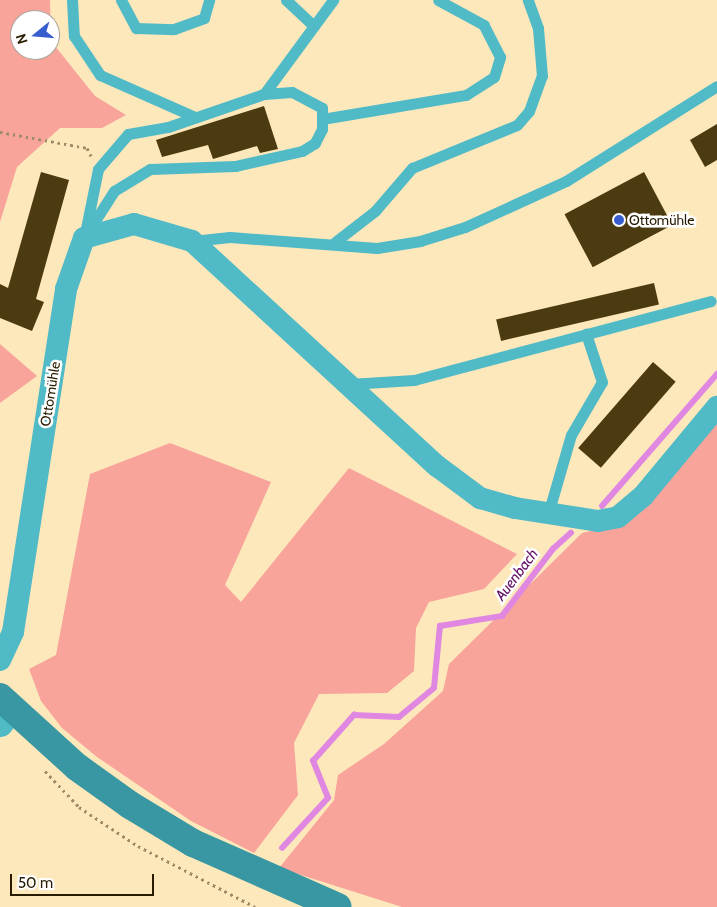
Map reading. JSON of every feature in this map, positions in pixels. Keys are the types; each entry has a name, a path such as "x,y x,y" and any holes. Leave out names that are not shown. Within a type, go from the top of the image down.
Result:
{"main road":[{"path":"3,709 77,767 177,834 338,907"}],"street":[{"path":"84,238 134,224 192,241 437,466 480,498 548,514 598,521 618,517 643,496 717,407"},
{"name":"Ottomühle","path":"0,660 9,646 16,614 66,289 84,238"}],"lane":[{"path":"72,0 74,36 100,75 193,116"},
{"path":"121,0 136,28 174,29 204,18 209,0"},
{"path":"286,0 314,26"},
{"path":"264,94 333,0"},
{"path":"322,119 466,95 494,77 500,58 484,25 438,0"},
{"path":"335,242 375,211 412,168 517,125 529,111 542,76 538,28 528,0"},
{"path":"192,241 230,237 335,242 377,248 465,227 566,181 717,86"},
{"path":"292,92 322,108 322,119 315,143 302,150 234,166 144,172 114,190 84,238 98,169 128,134 168,127 193,116 264,94 292,92"},
{"path":"348,384 414,380 711,301"},
{"path":"548,514 571,435 602,382 586,334"}],"path":[{"path":"0,132 87,148 98,169"},
{"path":"42,766 79,807 138,846 255,907"}],"shaded area":[{"path":"0,0 50,0 50,10 10,10 10,60 60,60 60,52 95,96 126,115 102,128 60,128 17,167 0,222"},
{"path":"0,344 37,376 0,403"},
{"path":"717,414 717,907 402,907 279,868 334,800 338,775 384,744 443,691 449,664 582,533 625,523"},
{"path":"170,443 271,482 225,585 241,602 349,468 517,554 484,589 429,602 416,628 414,671 387,693 319,694 294,743 298,795 254,853 191,821 97,757 62,728 41,701 29,669 56,655 90,474"}],"building":[{"path":"264,106 278,149 260,153 257,146 213,159 208,145 162,157 156,140"},
{"path":"717,124 717,160 705,167 690,140"},
{"path":"41,172 69,180 36,299 44,302 32,331 0,318 0,284 8,288"},
{"name":"Ottomühle","path":"644,172 672,225 593,267 565,214"},
{"path":"654,283 659,304 501,341 496,319"},
{"path":"653,362 676,382 601,468 578,448"}],"waterway":[{"name":"Auenbach","path":"602,506 717,374"},
{"name":"Auenbach","path":"282,848 328,798 313,761 354,715 399,717 434,688 440,626 502,616 553,549 571,533"}],"place":[{"name":"Ottomühle","path":"619,220"}]}
